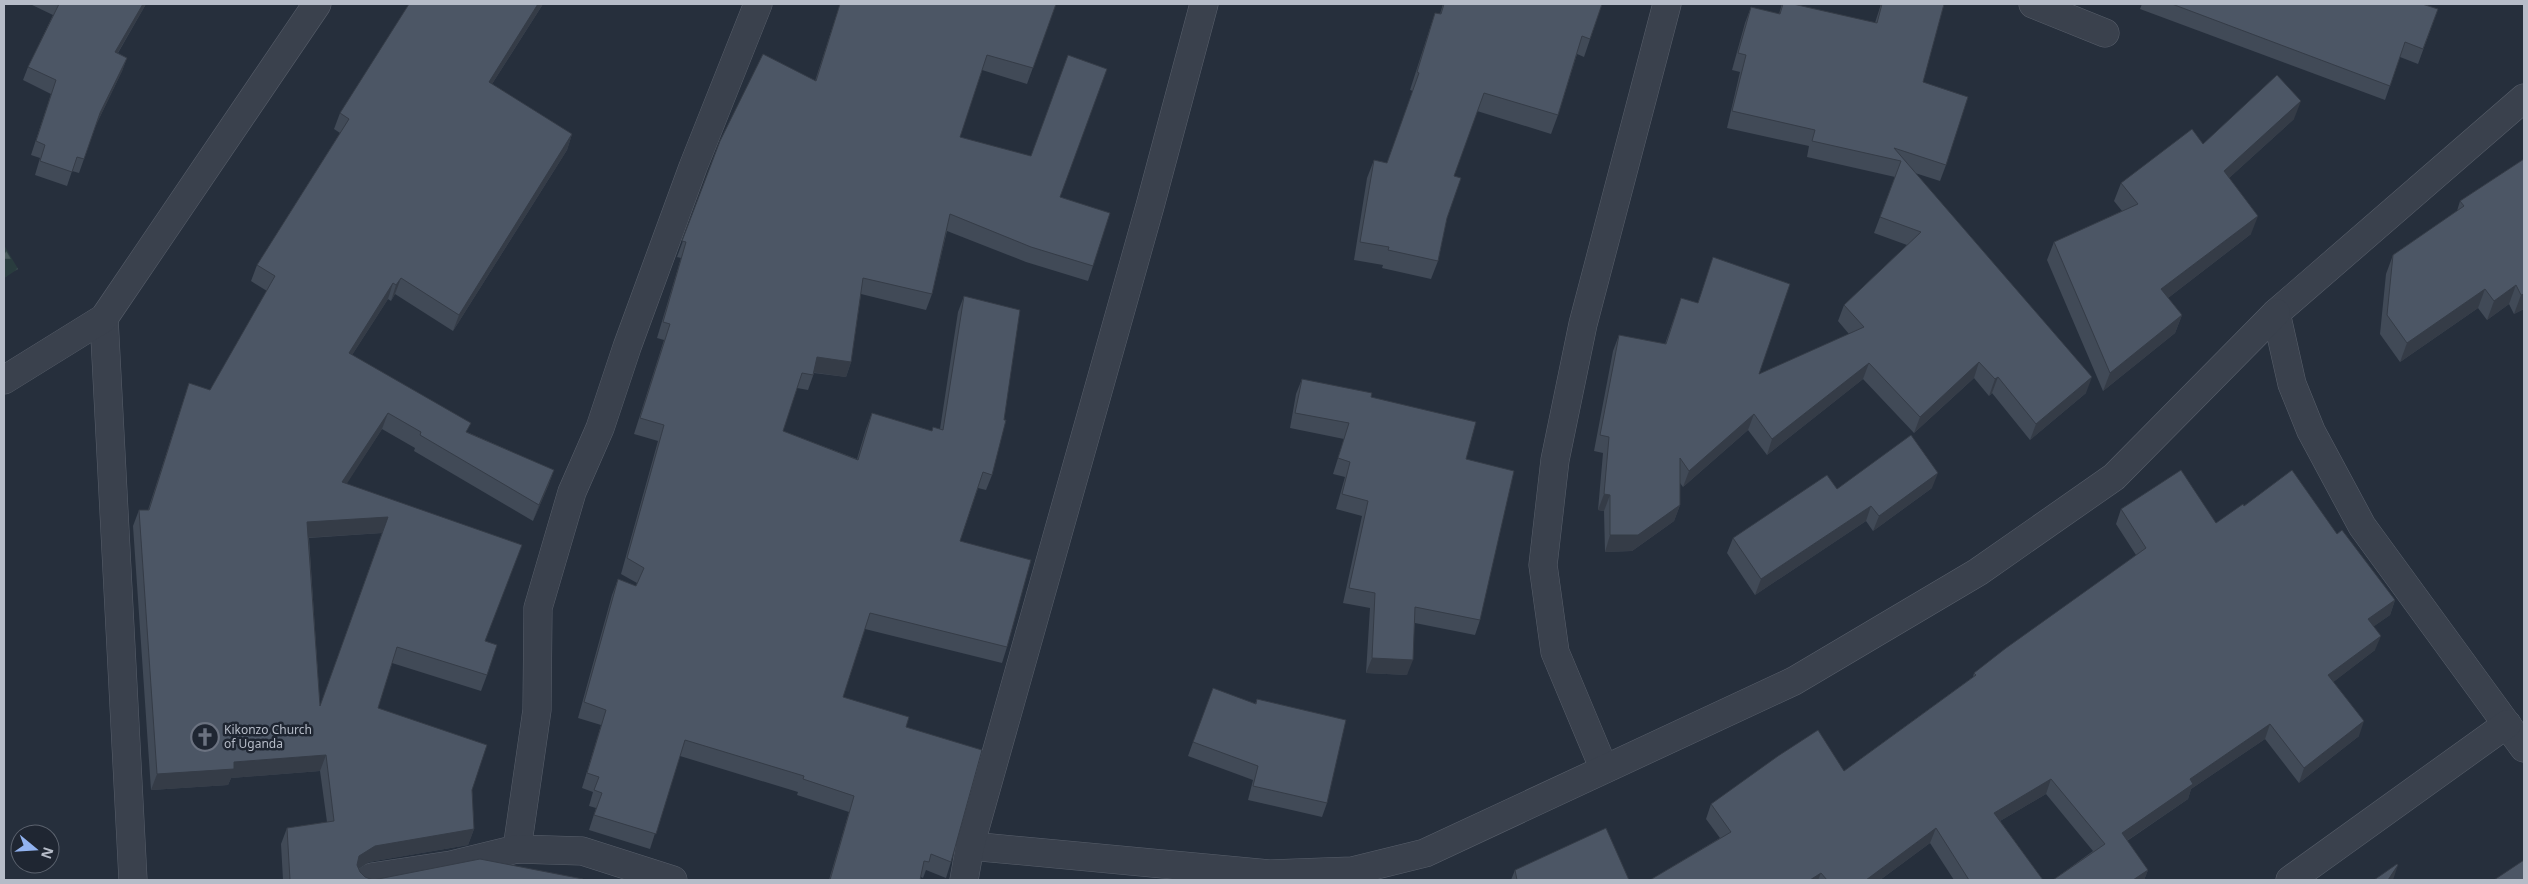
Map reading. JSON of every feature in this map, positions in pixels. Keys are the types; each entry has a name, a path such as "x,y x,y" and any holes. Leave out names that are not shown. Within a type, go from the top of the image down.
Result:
{"street":[{"path":"4,380 104,318 317,4"},
{"path":"516,850 537,710 538,608 572,492 600,428 627,347 690,176 758,4"},
{"path":"964,880 970,846 1148,216 1204,4"},
{"path":"1604,769 1556,652 1543,566 1555,460 1583,324 1667,4"},
{"path":"2033,4 2105,33"},
{"path":"970,846 1269,874 1352,871 1425,853 1794,681 1978,572 2114,477 2276,313 2524,98"},
{"path":"2276,313 2292,384 2311,431 2362,526 2524,748"},
{"path":"104,318 134,880"},
{"path":"2290,880 2507,724"},
{"path":"367,880 372,877 451,865 516,850 582,851 628,864 673,880"}],"green space":[{"path":"4,245 18,269 4,278"}],"building":[{"path":"59,4 143,4 115,52 127,58 100,113 84,159 77,157 72,172 40,161 45,145 36,141 56,80 28,67"},
{"path":"409,4 538,4 489,82 572,134 459,315 401,278 396,285 393,283 349,353 471,423 466,432 554,470 539,505 420,435 421,432 388,413 342,482 522,545 485,641 497,645 487,675 397,647 378,708 487,745 472,790 474,829 375,846 359,856 357,865 365,877 373,880 290,880 287,828 334,821 326,755 234,762 234,769 157,774 139,510 149,510 189,383 210,390 275,276 257,265 349,119 340,113","holes":["388,517 320,706 307,522"]},
{"path":"840,4 1056,4 1033,68 987,55 960,137 1031,156 1068,55 1107,69 1060,197 1110,213 1093,266 1031,247 950,214 932,294 863,278 851,362 817,357 813,375 802,373 783,431 858,460 872,413 932,431 933,427 943,430 964,296 1020,310 1004,420 1006,420 992,475 983,472 960,541 1031,560 1007,647 870,613 843,697 909,717 906,727 982,750 951,862 931,854 929,862 924,861 920,880 830,880 854,796 803,779 804,776 685,740 656,834 594,815 602,793 594,790 599,777 587,773 606,710 584,702 618,579 636,586 644,568 627,558 664,425 640,418 670,324 663,322 686,242 682,241 720,141 763,54 816,81"},
{"path":"1444,4 1602,4 1590,39 1582,36 1558,115 1484,93 1454,176 1461,178 1447,218 1438,261 1388,250 1389,247 1360,242 1374,160 1387,163 1419,73 1417,72 1435,13 1441,14"},
{"path":"1783,4 1793,4 1877,23 1882,4 1944,4 1923,82 1968,97 1946,165 1894,148 2092,377 2036,424 1998,377 1995,379 1979,362 1920,417 1869,363 1772,439 1754,414 1689,471 1680,458 1680,505 1638,535 1610,535 1610,495 1604,494 1609,437 1600,435 1619,335 1666,344 1681,298 1698,303 1713,257 1790,284 1759,374 1864,327 1844,305 1921,232 1880,217 1901,161 1812,141 1815,130 1732,111 1746,55 1738,53 1751,7 1780,14"},
{"path":"2172,4 2422,4 2438,9 2423,49 2405,42 2390,86"},
{"path":"2277,75 2301,101 2224,171 2258,216 2161,289 2182,315 2110,373 2054,242 2138,204 2121,183 2192,129 2203,144"},
{"path":"2524,159 2524,294 2521,295 2516,285 2494,301 2485,289 2407,343 2387,315 2393,255 2464,206 2460,201"},
{"path":"1302,379 1372,393 1371,397 1476,422 1466,459 1514,471 1480,620 1415,607 1413,660 1372,658 1375,593 1349,588 1368,501 1342,494 1350,462 1338,458 1349,423 1295,413"},
{"path":"1911,435 1938,473 1879,516 1871,506 1761,579 1733,538 1827,475 1837,489"},
{"path":"2181,470 2216,523 2243,504 2244,506 2292,470 2337,534 2342,530 2395,600 2368,619 2381,636 2328,675 2364,721 2304,768 2270,724 2190,779 2193,784 2122,833 2148,870 2133,880 2053,880 2105,844 2051,779 1994,813 2043,880 1969,880 1936,828 1866,880 1827,880 1821,873 1810,880 1650,880 1731,832 1711,804 1778,756 1818,730 1844,771 1976,675 1974,673 2006,648 2146,548 2121,509"},
{"path":"1213,688 1256,704 1257,699 1346,720 1327,803 1253,786 1258,766 1193,742"},
{"path":"1606,828 1629,880 1517,880 1515,870"},
{"path":"480,859 583,880 373,880"},
{"path":"2524,860 2524,880 2494,880"},
{"path":"2397,864 2388,880 2374,880"}],"place":[{"name":"Kikonzo Church of Uganda","path":"205,737"}]}
